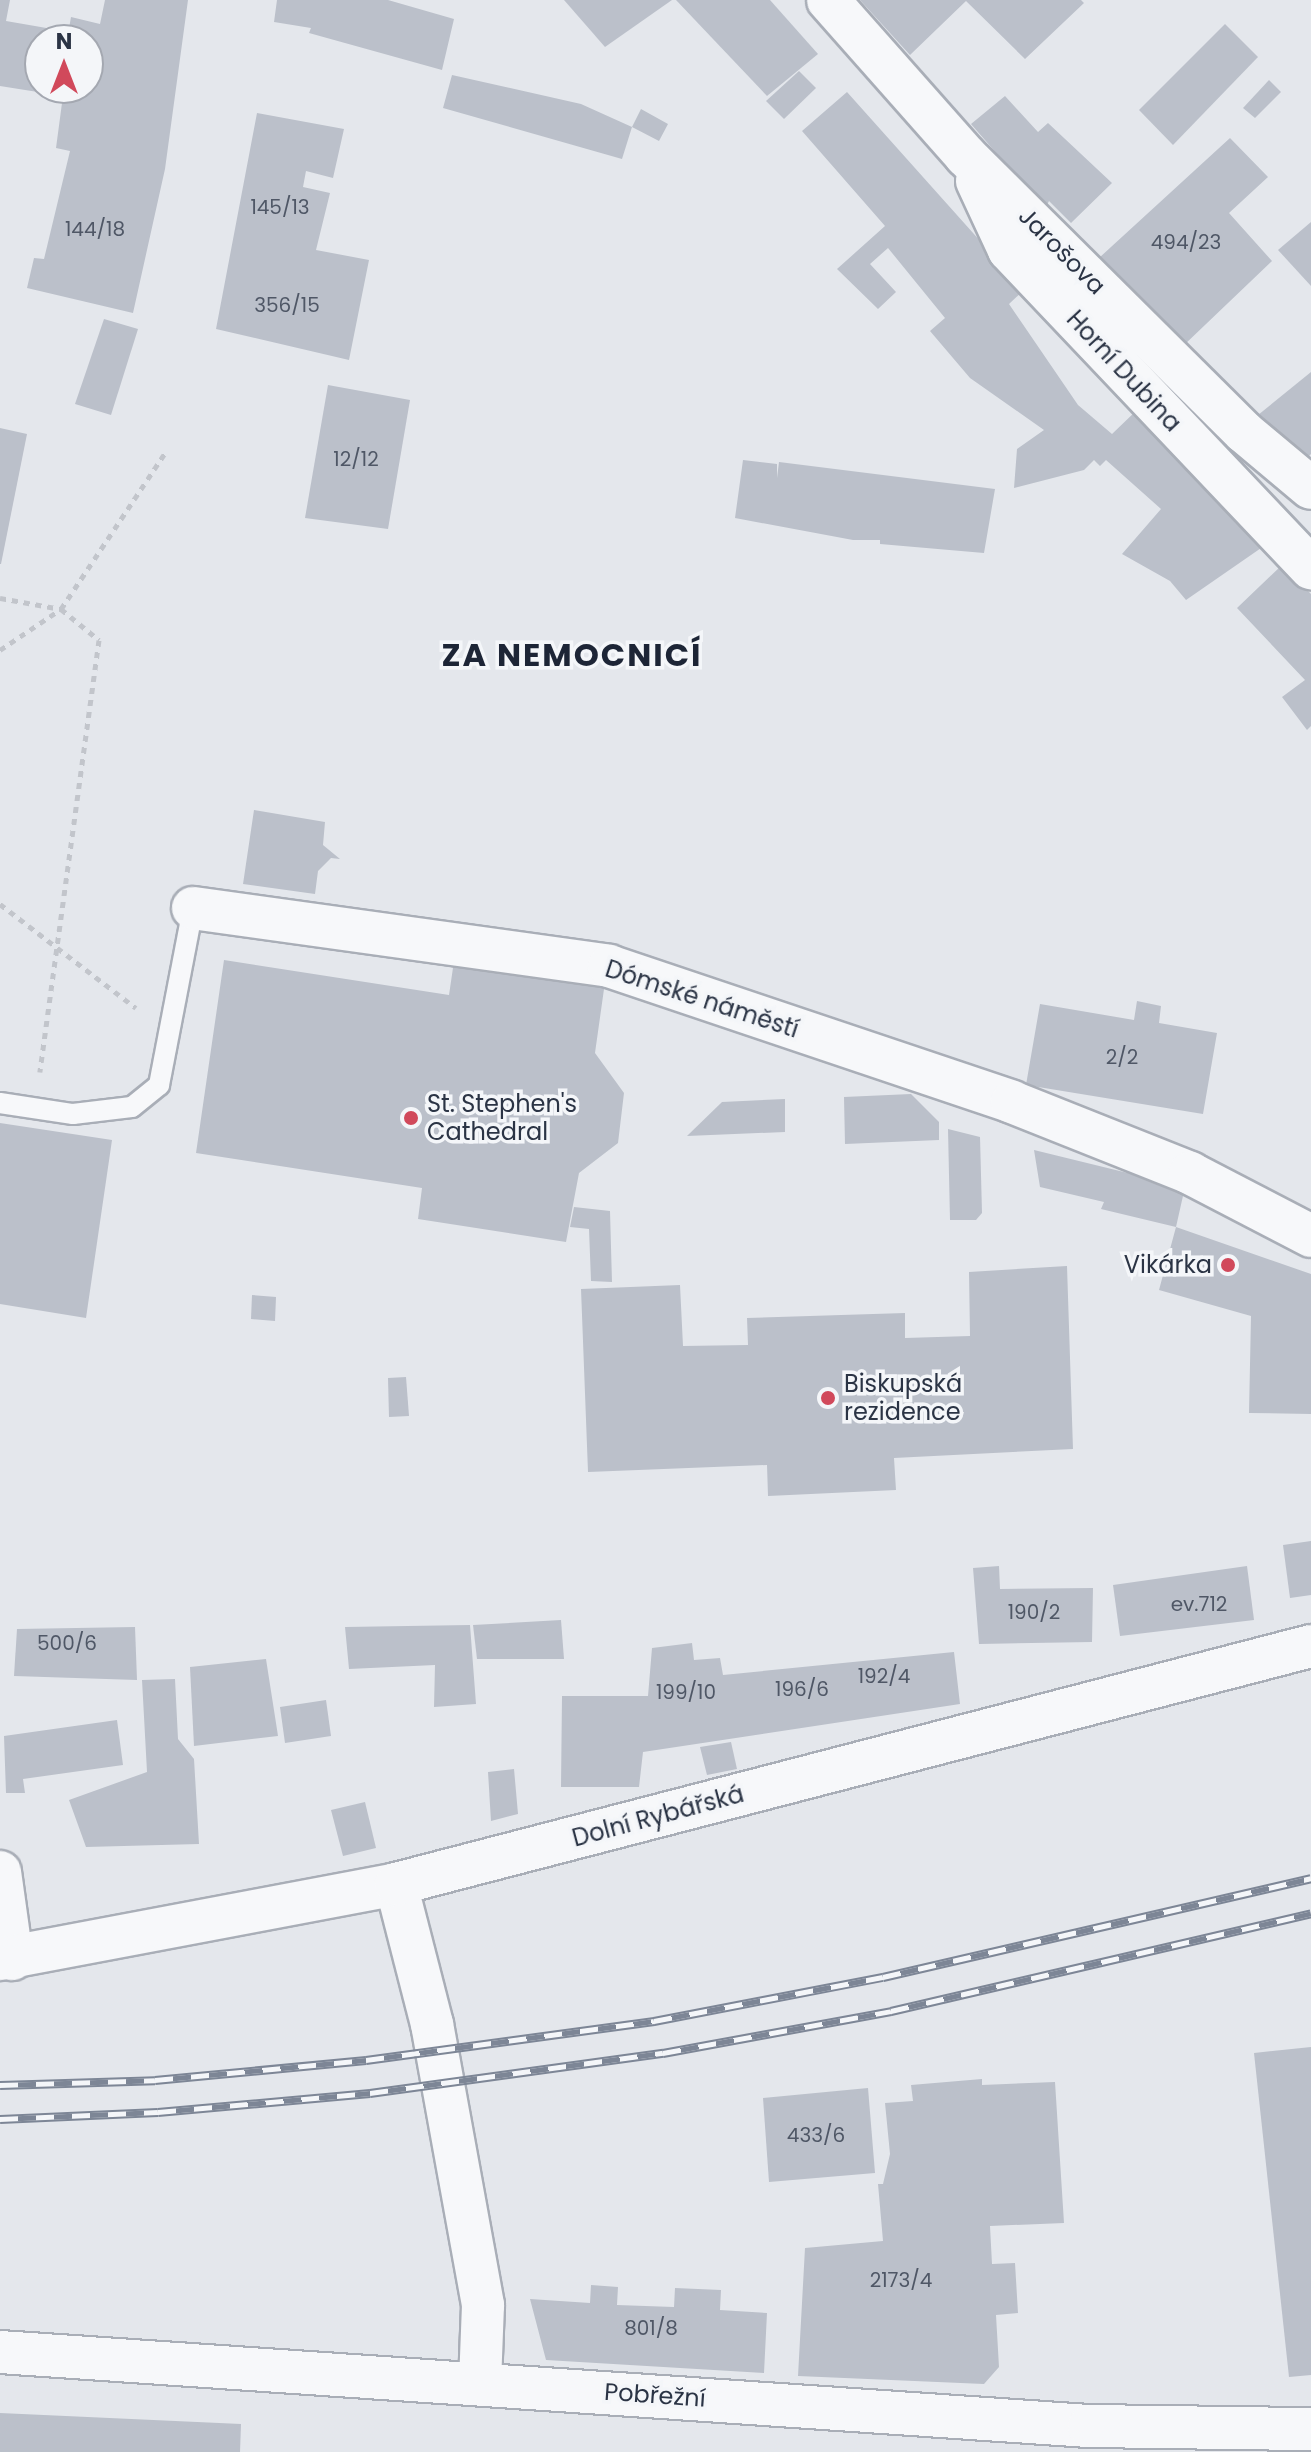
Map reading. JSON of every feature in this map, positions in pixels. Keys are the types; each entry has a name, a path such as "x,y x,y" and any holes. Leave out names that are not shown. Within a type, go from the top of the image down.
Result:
{"street":[{"name":"Jarošova","path":"828,0 965,155 1244,432 1311,488"},
{"name":"Horní Dubina","path":"965,155 1009,250 1311,568"},
{"name":"Dómské náměstí","path":"193,908 609,966 1012,1102 1190,1173 1311,1236"},
{"name":"Dolní Rybářská","path":"6,1959 396,1884 1311,1646"},
{"path":"0,1872 6,1959"},
{"path":"396,1884 432,2024 483,2305 480,2382"},
{"name":"Pobřežní","path":"0,2352 480,2382 1089,2439 1311,2429"}],"lane":[{"path":"0,1103 73,1114 132,1107 159,1085 193,908"}],"path":[{"path":"0,650 61,609 165,453"},
{"path":"0,598 61,609 99,640 55,946 36,1108"},
{"path":"0,904 168,1033"}],"building":[{"path":"0,0 10,0 6,21 24,24 24,90 0,86"},
{"path":"105,0 188,0 165,169 133,313 27,288 34,258 44,259 70,151 56,148 62,104 104,104 104,24 100,24"},
{"path":"277,0 388,0 454,19 442,70 309,33 311,28 274,22"},
{"path":"564,0 672,0 605,47"},
{"path":"676,0 770,0 818,54 767,96"},
{"path":"860,0 1081,0 1084,3 1025,59 966,1 910,55"},
{"path":"71,17 100,24 70,24"},
{"path":"1225,24 1258,57 1173,145 1139,110"},
{"path":"799,71 816,88 784,119 766,101"},
{"path":"452,75 581,104 632,127 622,159 443,108"},
{"path":"1269,80 1281,92 1255,118 1243,108"},
{"path":"847,92 1024,290 1009,304 1078,405 1112,434 1138,409 1264,546 1186,600 1170,581 1122,554 1161,509 1106,460 1100,466 1094,460 1084,470 1014,488 1017,449 1044,430 970,378 930,331 945,318 888,248 870,264 896,292 878,309 837,269 885,226 802,131"},
{"path":"1005,96 1038,132 1048,123 1112,183 1071,223 1049,201 1045,209 971,124"},
{"path":"641,109 668,124 659,141 632,127"},
{"path":"257,113 344,129 333,178 306,171 303,187 330,193 316,250 369,260 349,360 216,329"},
{"path":"1230,138 1268,177 1229,213 1272,261 1183,346 1099,258"},
{"path":"1311,222 1311,286 1278,250"},
{"path":"104,319 138,329 111,415 75,404"},
{"path":"1311,372 1311,454 1305,460 1258,415"},
{"path":"328,385 410,400 388,529 305,518"},
{"path":"0,428 27,434 1,564 0,564"},
{"path":"743,460 777,464 777,478 779,462 995,489 984,553 880,544 880,540 853,540 735,518"},
{"path":"1282,565 1311,594 1311,726 1307,730 1282,697 1305,680 1237,608"},
{"path":"254,810 325,822 323,845 340,859 331,858 318,871 315,894 243,884"},
{"name":"St. Stephen's Cathedral","path":"224,960 449,995 454,961 605,982 595,1053 624,1093 618,1143 579,1173 566,1242 418,1219 422,1188 196,1153"},
{"path":"1137,1001 1161,1006 1159,1023 1217,1033 1203,1114 1026,1085 1040,1004 1134,1020"},
{"path":"911,1094 939,1122 939,1140 845,1144 844,1097"},
{"path":"785,1099 785,1132 687,1136 722,1102"},
{"path":"0,1123 112,1140 86,1318 0,1304"},
{"path":"948,1129 980,1137 982,1213 976,1220 950,1220"},
{"path":"1034,1150 1185,1187 1176,1227 1101,1209 1104,1202 1040,1187"},
{"path":"574,1207 610,1211 612,1282 591,1281 589,1229 570,1227"},
{"path":"1176,1227 1311,1274 1311,1414 1249,1413 1251,1316 1159,1290"},
{"name":"Biskupská rezidence","path":"1067,1266 1073,1449 894,1458 896,1490 768,1496 767,1465 588,1472 581,1289 680,1285 683,1346 748,1345 747,1318 905,1313 905,1338 970,1336 969,1272"},
{"path":"252,1295 276,1297 275,1321 251,1319"},
{"path":"406,1377 409,1416 389,1417 388,1378"},
{"path":"1311,1541 1311,1595 1290,1598 1283,1545"},
{"path":"999,1566 1000,1589 1093,1588 1092,1642 979,1644 973,1568"},
{"path":"1247,1566 1254,1620 1120,1636 1113,1585"},
{"path":"561,1620 564,1659 477,1659 473,1625"},
{"path":"470,1625 476,1704 434,1707 435,1665 349,1669 345,1627"},
{"path":"135,1627 137,1680 14,1676 17,1629"},
{"path":"692,1643 694,1660 720,1658 723,1675 954,1652 960,1704 643,1752 639,1787 561,1787 562,1696 648,1696 652,1648"},
{"path":"266,1659 278,1736 194,1746 190,1667"},
{"path":"175,1679 178,1739 194,1759 199,1844 86,1847 69,1800 147,1772 142,1680"},
{"path":"326,1700 331,1736 285,1743 280,1707"},
{"path":"117,1720 123,1765 23,1779 25,1793 6,1793 4,1736"},
{"path":"731,1742 737,1769 707,1775 700,1747"},
{"path":"514,1769 518,1814 491,1821 488,1772"},
{"path":"365,1802 376,1848 343,1856 331,1810"},
{"path":"1311,2047 1311,2375 1289,2377 1254,2053"},
{"path":"982,2079 982,2085 1055,2082 1064,2223 990,2226 992,2264 1015,2263 1018,2313 996,2315 999,2367 984,2384 798,2376 805,2248 883,2241 878,2184 883,2184 890,2154 885,2103 913,2101 911,2085"},
{"path":"868,2088 875,2173 769,2182 763,2098"},
{"path":"591,2285 618,2287 617,2305 674,2307 675,2288 721,2290 720,2310 767,2313 764,2373 546,2360 530,2299 590,2303"},
{"path":"0,2413 241,2424 240,2452 0,2452"}],"railway":[{"path":"0,2085 155,2080 366,2060 654,2021 883,1977 1311,1878"},
{"path":"0,2119 158,2112 370,2093 663,2053 891,2011 1311,1913"}],"place":[{"name":"St. Stephen's Cathedral","path":"411,1118"},
{"name":"Vikárka","path":"1228,1265"},
{"name":"Biskupská rezidence","path":"828,1398"}],"district":[{"name":"ZA NEMOCNICÍ","path":"572,655"}]}
